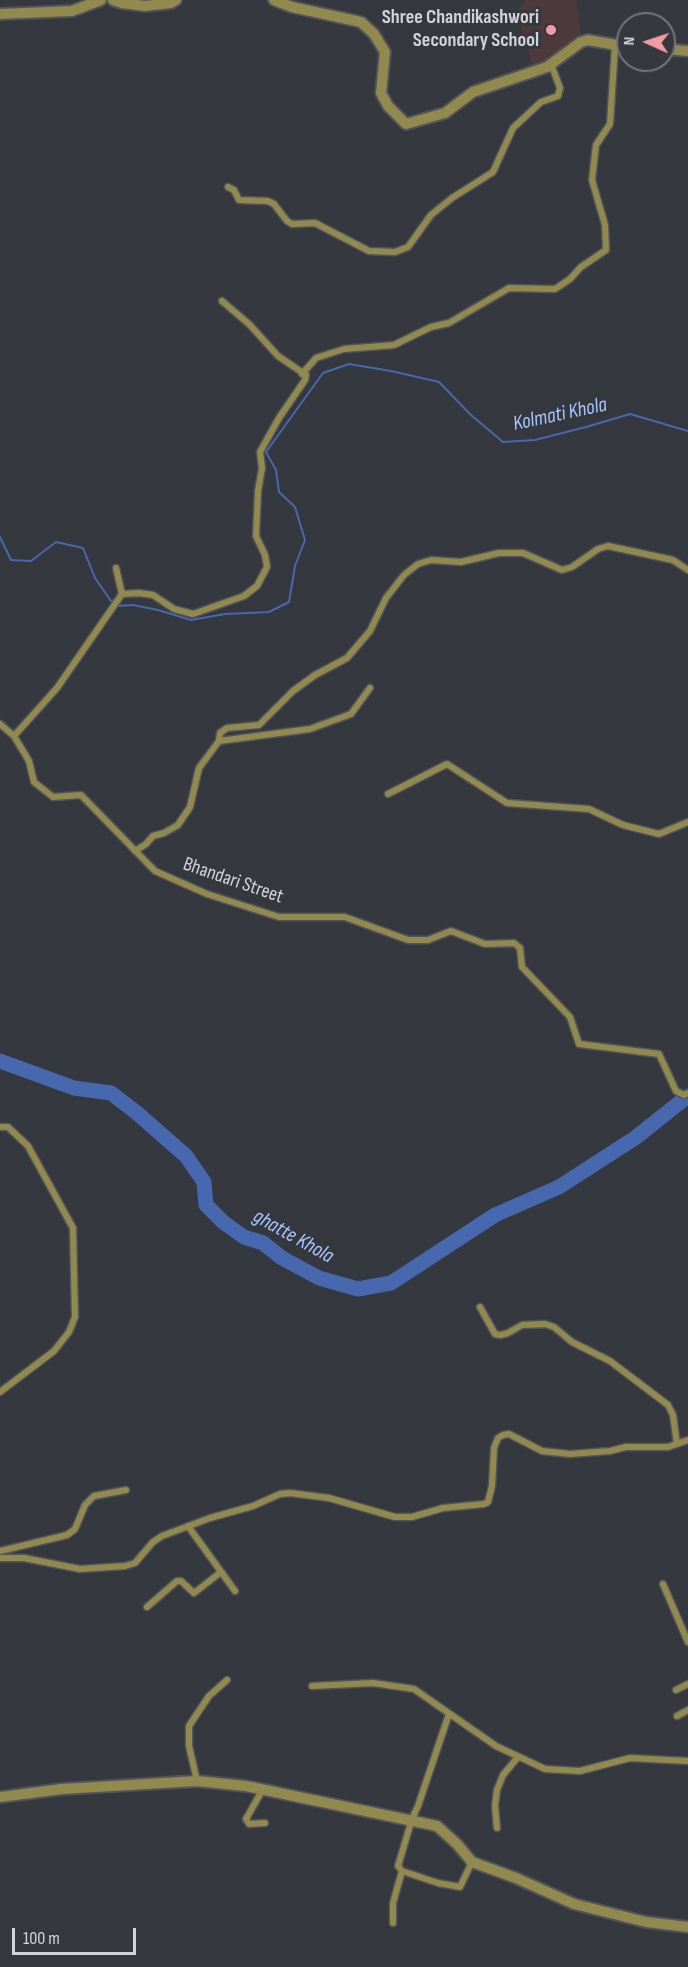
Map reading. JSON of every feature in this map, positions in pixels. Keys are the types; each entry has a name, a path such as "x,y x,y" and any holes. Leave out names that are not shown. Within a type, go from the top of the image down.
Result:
{"street":[{"path":"0,14 72,11 101,0"},
{"path":"113,0 145,6 171,3 176,0"},
{"path":"274,0 292,7 361,22 374,34 385,52 381,93 388,106 406,124 445,113 473,92 551,64 581,42 588,40 615,46 610,124 597,145 592,180 605,225 606,250 555,289 509,288 449,323 431,327 394,345 344,349 316,358 302,374"},
{"path":"228,187 234,190 239,200 268,201 274,204 292,224 315,223 369,251 395,252 408,247 430,214 493,172 513,128 541,102 558,96 560,88 551,64"},
{"path":"122,594 139,592 153,596 174,609 193,614 244,596 257,586 267,567 265,555 256,536 258,491 262,468 260,452 306,375 278,356 250,325 222,301"},
{"path":"135,851 153,836 178,825 190,807 199,768 219,741 220,733 227,728 259,725 293,691 315,675 347,658 370,631 392,590 404,575 418,564 430,560 461,562 499,553 523,553 562,570 572,567 598,549 608,546 673,560 688,570"},
{"path":"14,736 57,688 122,594 116,568"},
{"path":"219,741 310,729 351,714 370,688"},
{"name":"Bhandari Street","path":"0,724 14,736 29,761 34,782 53,797 81,795 155,871 207,894 279,917 345,917 408,940 428,940 451,931 485,944 514,943 520,948 522,967 570,1017 579,1044 659,1054 676,1091 684,1095 688,1093"},
{"path":"388,794 447,764 507,803 589,809 623,825 659,834 688,822"},
{"path":"0,1127 8,1127 28,1146 74,1228 75,1317 69,1332 54,1351 0,1392"},
{"path":"480,1307 495,1334 508,1333 522,1325 546,1324 572,1342 610,1361 668,1405 677,1444"},
{"path":"0,1558 24,1558 80,1569 125,1566 135,1563 153,1542 162,1536 290,1493 336,1499 395,1517 412,1518 443,1508 484,1504 488,1502 492,1486 494,1448 498,1438 503,1435 509,1434 542,1451 570,1454 610,1451 626,1447 659,1448 688,1440"},
{"path":"0,1551 67,1535 75,1529 85,1504 94,1496 126,1490"},
{"path":"188,1526 235,1591"},
{"path":"147,1607 177,1581 181,1581 194,1593 221,1572"},
{"path":"663,1584 688,1642"},
{"path":"197,1781 189,1746 189,1726 209,1696 227,1680"},
{"path":"312,1686 338,1686 358,1682 408,1688 421,1692 496,1746 545,1769 580,1771 630,1758 688,1761"},
{"path":"676,1690 688,1684"},
{"path":"677,1716 688,1710"},
{"path":"449,1714 398,1866 402,1871 460,1887 472,1862"},
{"path":"497,1828 495,1806 497,1790 503,1775 519,1757"},
{"path":"0,1797 62,1790 197,1781 263,1789 437,1826 472,1862 516,1878 574,1904 646,1922 688,1927"},
{"path":"263,1789 246,1819 249,1824 265,1823"},
{"path":"393,1923 393,1903 402,1871"}],"shaded area":[{"name":"Shree Chandikashwori Secondary School","path":"525,0 576,0 582,39 547,64 533,67 517,12"}],"waterway":[{"name":"Kolmati Khola","path":"117,606 133,605 191,620 225,614 269,612 289,602 295,566 305,540 295,507 279,492 276,470 266,452 323,373 349,364 439,382 471,415 503,442 535,440 630,414 688,431"},
{"name":"Kolmati Khola","path":"0,537 11,560 31,561 56,542 83,548 95,578 111,601 114,600"},
{"name":"ghatte Khola","path":"0,1061 74,1088 111,1093 186,1156 204,1182 206,1205 223,1222 244,1237 263,1243 282,1258 319,1278 358,1289 391,1283 495,1215 559,1187 635,1138 688,1096"}],"place":[{"name":"Shree Chandikashwori Secondary School","path":"551,30"}]}
